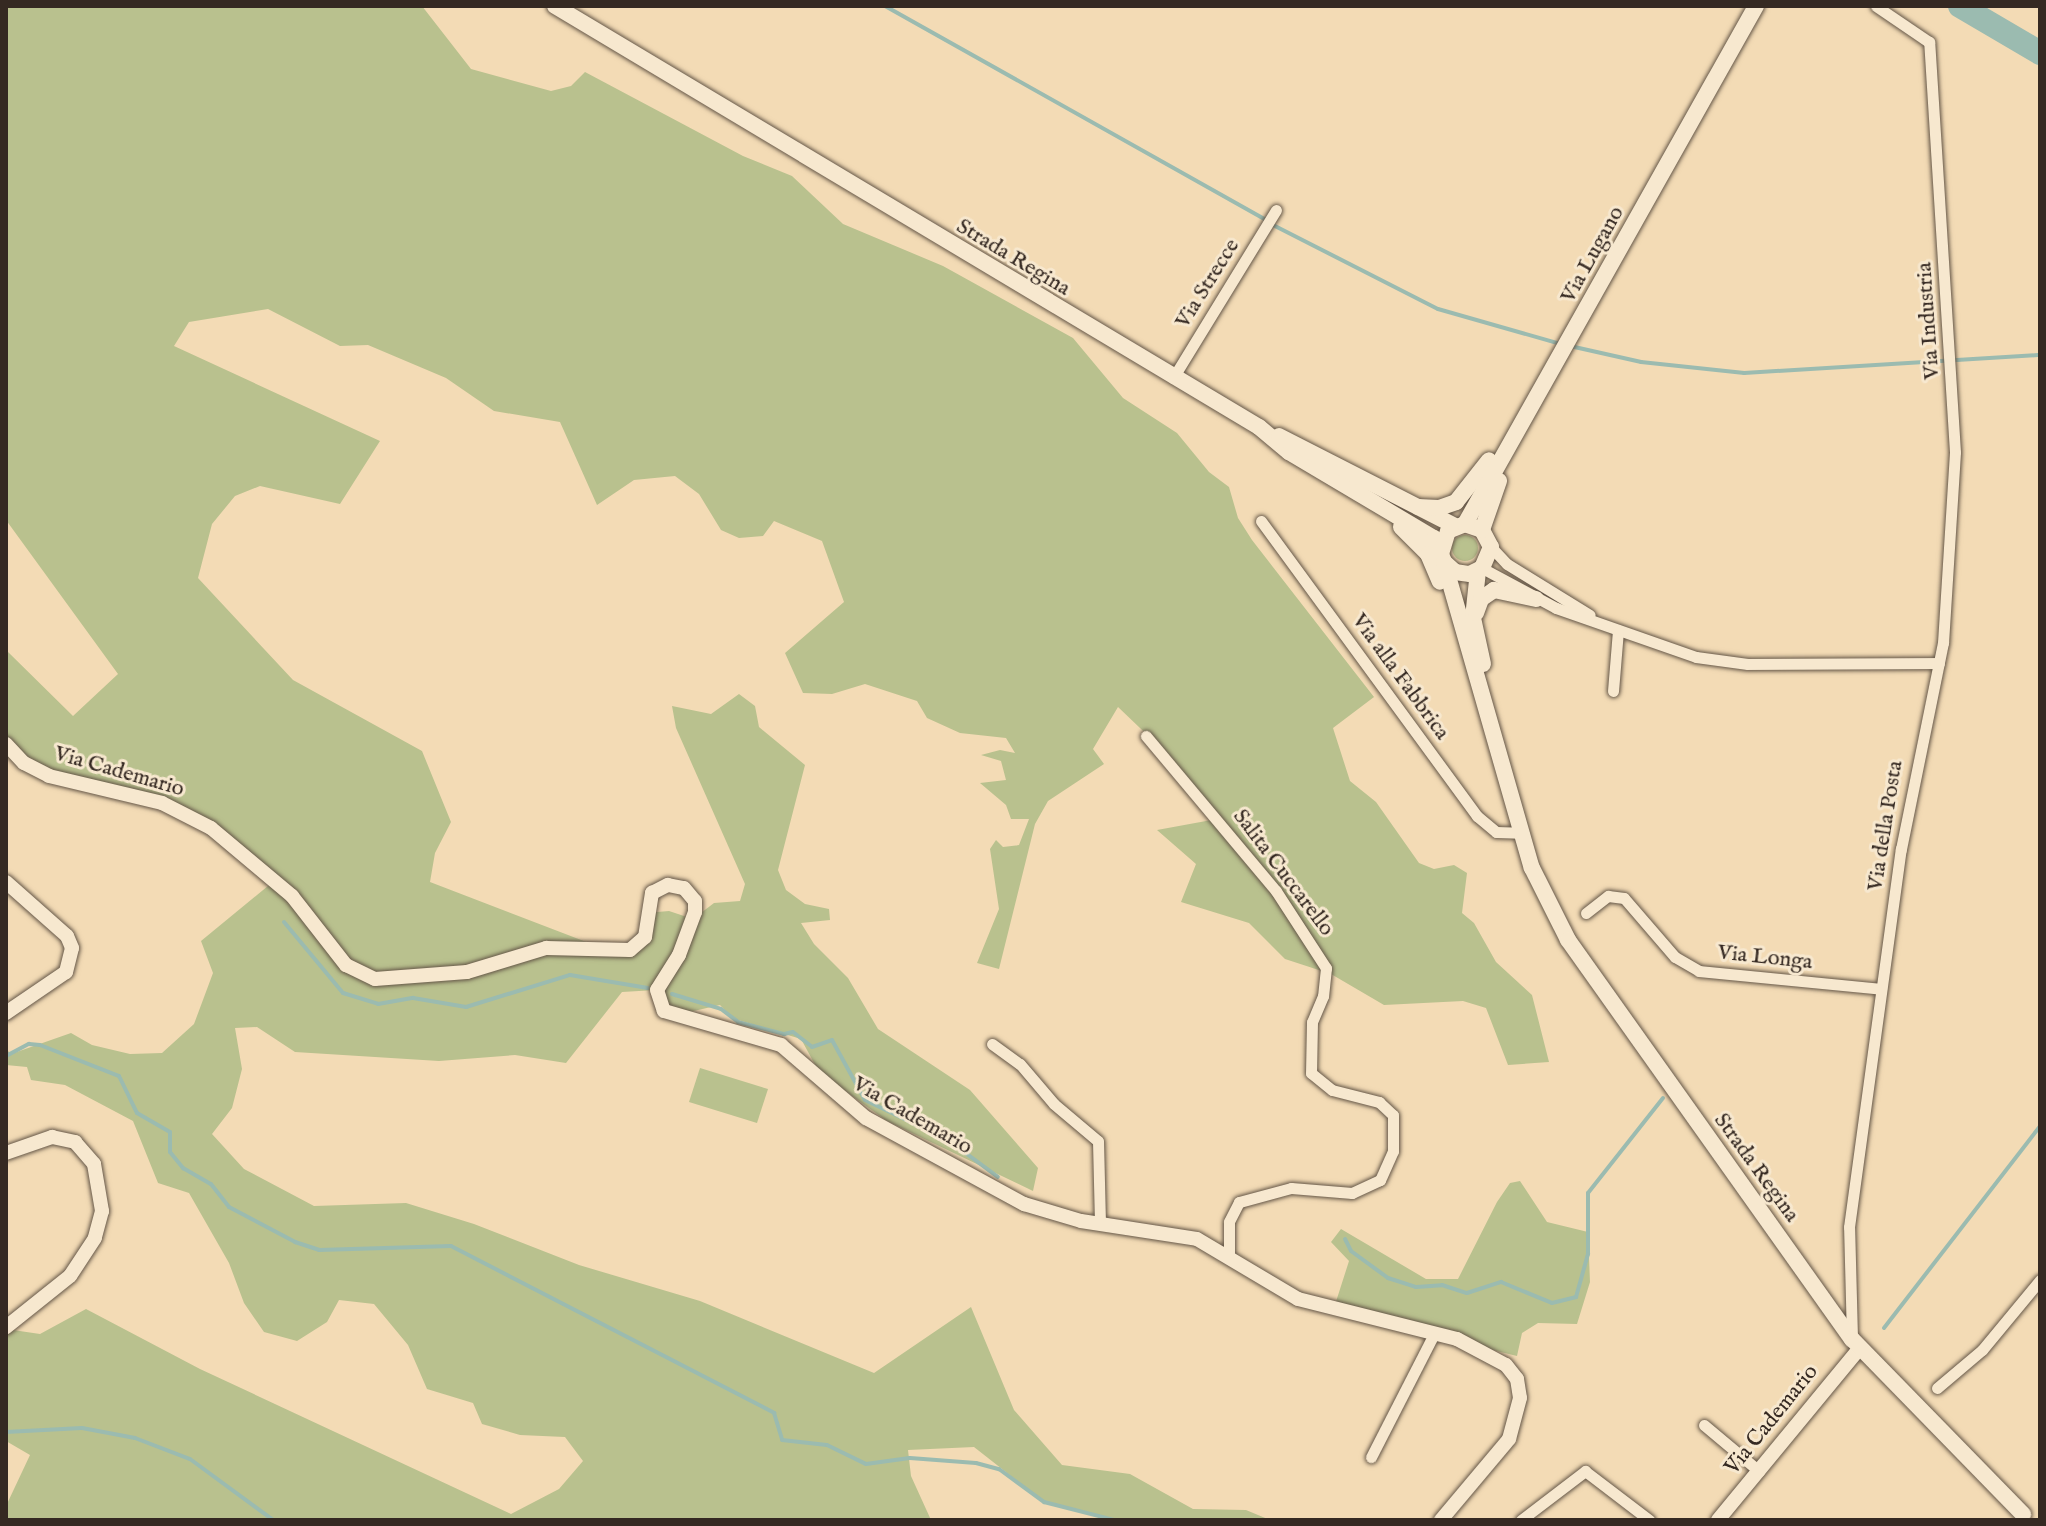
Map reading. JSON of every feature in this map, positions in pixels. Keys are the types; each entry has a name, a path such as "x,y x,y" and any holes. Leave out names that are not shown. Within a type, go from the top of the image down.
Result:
{"main road":[{"name":"Strada Regina","path":"555,6 1259,427 1336,479 1430,535 1442,558 1496,756 1513,806"},
{"name":"Via Lugano","path":"1460,525 1569,345 1755,8"},
{"path":"1460,525 1443,538 1442,558 1462,574 1480,570 1491,547 1482,530 1492,496 1569,345"},
{"path":"1403,502 1439,508 1462,497 1541,387"},
{"path":"1259,427 1403,502 1460,525 1482,530"},
{"path":"1336,479 1406,531 1428,554 1446,599 1477,718 1496,756"},
{"name":"Strada Regina","path":"1480,570 1475,627 1513,806 1539,886 1568,940 1856,1343 2021,1517"},
{"path":"1475,627 1478,604 1489,592 1505,590 1536,599"},
{"path":"2021,1517 2040,1508"}],"street":[{"name":"Via Industria","path":"1876,6 1929,42 1952,367 1952,524 1939,663"},
{"name":"Via Strecce","path":"1173,378 1276,210"},
{"name":"Via alla Fabbrica","path":"1261,521 1477,816 1496,832 1520,833"},
{"path":"1491,547 1507,564 1604,624"},
{"path":"1480,570 1536,599 1696,657 1748,664 1939,663"},
{"path":"1613,691 1618,630"},
{"name":"Via della Posta","path":"1856,1343 1849,1227 1910,791 1939,663"},
{"name":"Salita Cuccarello","path":"1146,736 1276,891 1321,959 1326,980 1312,1022 1311,1073 1332,1090 1379,1102 1393,1115 1393,1151 1380,1180 1352,1193 1291,1188 1239,1202 1229,1222 1229,1254"},
{"name":"Via Cademario","path":"6,744 24,763 49,776 162,803 211,828 292,896 346,965 375,979 467,972 546,948 630,950 645,937 652,893 668,885 679,886 692,896 695,912 679,955 657,990 660,1008 781,1045 841,1101 885,1129 1024,1204 1100,1224 1182,1235 1229,1254 1282,1291 1312,1304 1435,1332 1506,1365 1517,1379 1520,1398 1503,1449 1441,1520"},
{"path":"6,882 67,936 72,960 66,972 6,1013"},
{"name":"Via Longa","path":"1586,913 1608,896 1624,898 1675,957 1699,971 1881,989"},
{"path":"992,1044 1020,1064 1054,1104 1098,1141 1100,1224"},
{"path":"6,1153 17,1154 52,1137 75,1142 94,1164 102,1211 95,1238 70,1276 6,1327"},
{"path":"1937,1388 1976,1355 2040,1280"},
{"path":"1371,1457 1435,1332"},
{"name":"Via Cademario","path":"1718,1520 1856,1343"},
{"path":"1704,1425 1759,1471"},
{"path":"1521,1519 1585,1471 1649,1520"}],"green space":[{"path":"6,6 422,6 471,69 551,91 571,86 585,72 743,156 792,176 843,224 943,266 1073,338 1123,398 1177,433 1209,472 1229,487 1238,518 1252,540 1374,697 1333,728 1350,781 1376,802 1419,863 1434,869 1454,865 1467,873 1462,913 1474,923 1496,962 1532,995 1549,1062 1508,1065 1486,1008 1463,1001 1384,1005 1331,974 1285,959 1249,923 1181,902 1196,864 1157,830 1217,819 1162,749 1118,707 1093,749 1104,764 1048,801 1035,824 999,969 977,963 999,909 990,849 996,840 1003,847 1019,845 1029,819 1011,819 1006,805 980,783 1006,780 1001,761 981,755 1000,750 1015,753 1006,738 960,733 927,718 917,701 865,684 832,694 803,693 785,653 844,602 822,541 774,521 763,536 739,538 721,530 699,494 675,476 634,480 597,505 560,422 494,411 446,378 368,345 340,346 268,309 189,322 174,346 380,441 340,504 260,486 235,496 212,524 198,578 293,680 422,751 451,822 435,853 430,882 602,948 635,948 646,913 669,911 693,919 714,903 740,901 745,884 676,728 672,706 711,714 739,694 755,706 759,727 805,765 778,870 786,890 805,904 829,909 830,920 801,923 814,944 848,978 878,1029 970,1090 1038,1168 1033,1191 887,1121 819,1072 801,1039 732,1018 720,1005 676,1015 656,990 622,992 566,1063 515,1055 439,1061 295,1052 257,1027 235,1028 242,1069 232,1108 212,1134 244,1169 314,1206 406,1203 474,1224 579,1265 700,1301 874,1373 971,1307 1014,1410 1062,1465 1130,1474 1193,1509 1246,1510 1270,1520 1114,1520 1044,1502 974,1447 908,1450 911,1476 931,1520 6,1520 6,1506 30,1455 6,1441 6,1329 40,1334 86,1309 200,1369 511,1514 559,1489 583,1461 565,1437 520,1435 482,1424 473,1403 427,1389 408,1345 374,1304 339,1300 327,1322 297,1341 264,1332 244,1303 229,1263 189,1193 158,1183 133,1121 65,1085 31,1080 27,1067 6,1065 6,1049 11,1054 71,1033 92,1045 130,1054 162,1053 194,1024 213,973 201,941 274,881 195,818 60,780 6,744 6,650 73,716 118,674 6,520"},
{"path":"1465,535 1474,539 1478,548 1474,557 1465,561 1456,557 1452,548 1456,539"},
{"path":"700,1068 768,1089 757,1123 689,1102"},
{"path":"1520,1181 1547,1222 1588,1232 1590,1282 1577,1324 1538,1323 1522,1333 1517,1356 1333,1311 1349,1261 1331,1242 1341,1229 1426,1279 1458,1279 1497,1202 1510,1183"}],"waterway":[{"path":"885,6 1264,219"},
{"path":"1960,6 2040,53"},
{"path":"1273,225 1438,309 1561,344"},
{"path":"1570,346 1641,362 1744,373 2040,355"},
{"path":"284,922 343,993 378,1004 413,998 466,1007 570,975 648,988"},
{"path":"672,994 721,1009 738,1022 784,1034 793,1032 812,1047 832,1040 865,1100 948,1140 998,1177"},
{"path":"6,1056 29,1044 40,1045 119,1076 137,1113 170,1132 170,1152 183,1168 211,1184 229,1207 295,1242 319,1250 451,1246 774,1413 782,1440 827,1445 866,1464 910,1458 976,1463 999,1469 1044,1502 1114,1520"},
{"path":"1345,1239 1351,1251 1388,1278 1416,1287 1442,1285 1467,1293 1501,1282 1552,1303 1576,1297 1588,1254 1588,1193 1663,1098"},
{"path":"1884,1328 2040,1126"},
{"path":"6,1432 82,1428 135,1438 190,1459 273,1520"}]}
